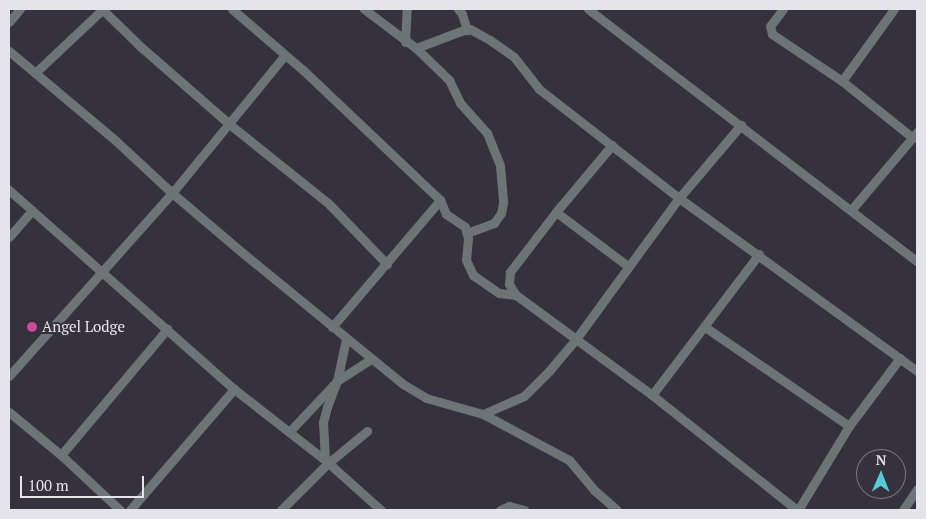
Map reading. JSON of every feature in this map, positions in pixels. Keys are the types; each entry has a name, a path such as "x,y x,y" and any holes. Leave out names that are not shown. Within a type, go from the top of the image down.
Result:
{"street":[{"path":"9,22 20,9"},
{"path":"35,73 102,9 141,47 228,123 328,204 387,264"},
{"path":"232,9 285,55 440,200 446,214 465,227 467,233 466,260 472,275 499,294 516,295"},
{"path":"364,9 416,48 449,80 460,103 487,133 500,166 503,202 501,213 494,222 467,233"},
{"path":"406,42 407,9"},
{"path":"458,9 462,14 467,30"},
{"path":"588,9 852,209 917,261"},
{"path":"783,9 770,26 772,34 842,81 915,135 852,209"},
{"path":"842,81 894,9"},
{"path":"416,48 467,30 490,40 514,57 539,89 680,198 917,371"},
{"path":"9,51 115,140 172,193 371,359 426,398 483,414 569,460 594,490 618,510"},
{"path":"9,376 172,193 285,55"},
{"path":"483,414 524,396 576,339 680,198 741,125"},
{"path":"612,145 556,212 510,272 508,284 516,295 652,395 797,510 849,426 900,358"},
{"path":"9,190 234,389 290,432 380,510"},
{"path":"332,327 440,200"},
{"path":"9,237 32,210"},
{"path":"556,212 629,267"},
{"path":"652,395 759,254"},
{"path":"705,327 849,426"},
{"path":"61,455 167,329"},
{"path":"326,462 324,422 327,407 337,381 346,339"},
{"path":"290,432 337,381 371,359"},
{"path":"130,510 234,389"},
{"path":"9,412 61,455 120,510"},
{"path":"281,510 326,462 366,431"},
{"path":"903,510 917,489"},
{"path":"500,510 509,506 524,510"}],"place":[{"name":"Angel Lodge","path":"32,327"}]}
